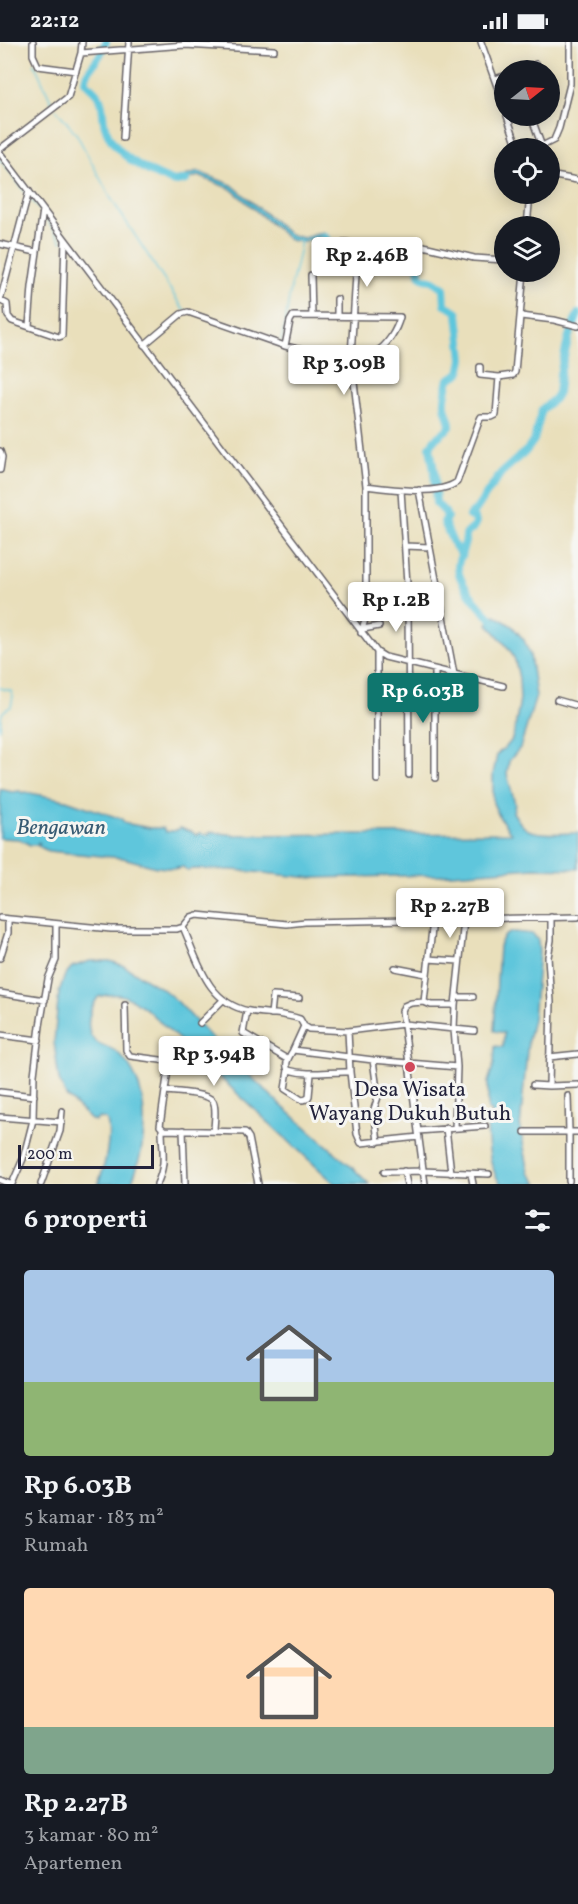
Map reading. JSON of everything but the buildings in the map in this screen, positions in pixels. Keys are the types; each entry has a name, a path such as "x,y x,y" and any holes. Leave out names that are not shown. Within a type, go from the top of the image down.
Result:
{"street":[{"path":"33,42 33,55 38,66 76,71"},
{"path":"82,42 68,97 0,151 377,652 385,657 503,686"},
{"path":"123,138 129,42"},
{"path":"481,42 494,76"},
{"path":"554,138 571,80 570,42"},
{"path":"81,53 185,44 274,50"},
{"path":"560,177 577,180"},
{"path":"29,191 0,301 8,306 9,318 58,337 62,336 65,240"},
{"path":"29,326 36,252 43,210"},
{"path":"345,242 361,247 398,243 415,244 474,258 494,259"},
{"path":"0,244 36,252"},
{"path":"361,247 357,258 351,354 366,486 366,616 362,631"},
{"path":"311,275 312,316"},
{"path":"480,367 480,375 499,377 513,375 515,372 523,282"},
{"path":"337,299 337,316"},
{"path":"144,345 181,314 188,312 306,351 371,353 379,350 390,338 400,317 295,316 291,318 285,344"},
{"path":"520,316 554,320 578,326"},
{"path":"366,486 420,490 450,486 458,482 481,417 496,415 499,377"},
{"path":"0,451 2,457 0,470"},
{"path":"401,490 407,596 409,775"},
{"path":"420,490 454,674"},
{"path":"405,546 430,547"},
{"path":"366,599 439,591"},
{"path":"362,631 379,626"},
{"path":"377,652 377,780"},
{"path":"435,670 435,778"},
{"path":"464,702 470,678"},
{"path":"558,700 578,706"},
{"path":"419,704 434,705"},
{"path":"0,918 111,929 177,929 183,927 191,917 197,915 287,924 578,917"},
{"path":"549,1086 551,1002 548,957 551,917"},
{"path":"0,958 8,933 8,919"},
{"path":"424,1002 433,920"},
{"path":"455,1128 457,1067 455,1005 464,920"},
{"path":"0,1180 11,1184 23,1159 33,1120 39,1040 48,979 56,960 57,924"},
{"path":"183,927 204,976 218,996 247,1011 297,1018 309,1029 348,1031 404,1024 474,1032"},
{"path":"428,959 459,961"},
{"path":"395,968 426,974"},
{"path":"0,993 45,1000"},
{"path":"271,1014 273,996 299,998"},
{"path":"456,997 473,997"},
{"path":"200,1023 223,1000"},
{"path":"425,1184 402,1011 404,1006 411,1003 455,1005"},
{"path":"125,1005 126,1050 130,1056 168,1061 170,1065 160,1126 164,1168 157,1184"},
{"path":"247,1011 243,1033 287,1059"},
{"path":"304,1026 287,1059 285,1089 302,1100 307,1099 311,1074"},
{"path":"348,1031 348,1057 358,1139 361,1143 378,1142 446,1128 485,1126"},
{"path":"0,1035 39,1040"},
{"path":"293,1050 457,1067"},
{"path":"549,1058 578,1054"},
{"path":"373,1060 378,1097 374,1109 378,1142"},
{"path":"288,1070 311,1074 328,1071 351,1072"},
{"path":"533,1085 578,1085"},
{"path":"165,1091 210,1098 215,1106 214,1130"},
{"path":"0,1092 34,1096"},
{"path":"568,1096 569,1181"},
{"path":"41,1184 55,1148 62,1122 62,1111"},
{"path":"569,1114 578,1113"},
{"path":"0,1117 62,1122"},
{"path":"446,1128 451,1173"},
{"path":"162,1129 247,1133 258,1184"},
{"path":"183,1130 185,1184"},
{"path":"525,1132 578,1132"},
{"path":"404,1171 407,1184"},
{"path":"384,1172 489,1174"},
{"path":"471,1174 472,1184"}],"water":[{"path":"198,172 232,185 290,235 304,238 323,232 334,242 331,245 320,237 302,242 290,240 231,189 201,177 177,184 176,179"},
{"name":"Bengawan","path":"495,615 512,626 524,640 530,655 536,696 520,748 509,761 507,774 515,804 513,812 521,825 529,831 550,834 578,833 578,869 534,868 438,875 312,878 234,870 191,869 188,871 183,867 176,867 179,869 156,867 123,858 48,851 38,846 40,843 38,842 37,845 30,845 19,839 0,838 0,789 66,800 122,819 124,823 163,828 166,832 179,828 196,835 200,833 209,835 212,832 235,835 511,833 493,803 493,774 497,755 511,741 514,733 520,700 519,678 510,650 488,624"},
{"path":"515,932 533,934 538,940 539,953 533,1019 528,1041 520,1128 529,1172 538,1184 501,1184 494,1171 488,1140 487,1125 492,1124 492,1111 488,1110 488,1082 494,1063 495,1046 503,1047 504,1033 494,1031 499,946 505,936"},
{"path":"90,961 110,961 124,966 164,990 283,1107 369,1184 335,1184 146,1009 129,998 112,995 98,997 89,1016 89,1031 93,1039 118,1053 129,1066 142,1098 144,1134 131,1184 98,1184 105,1161 108,1125 106,1119 91,1120 66,1096 59,1080 54,1042 59,992 65,975 72,967"}],"waterway":[{"path":"106,42 86,75 85,81 99,96 109,136 123,154 141,167 171,181 186,180"},
{"path":"34,63 53,105"},
{"path":"56,109 77,135 110,197 183,309 186,310"},
{"path":"0,159 27,194"},
{"path":"30,198 40,210"},
{"path":"45,217 62,242"},
{"path":"325,237 343,252 369,258 416,262 421,276 444,288 445,305 458,314 463,359 460,373 449,379 446,392 445,406 450,427 435,439 430,447 436,503 445,512 447,517 444,522 453,543 462,556"},
{"path":"281,341 301,240"},
{"path":"500,626 474,599 459,574 458,563 466,535 476,524 475,519 469,516 475,511 501,473 527,450 534,440 542,409 558,393 569,336 578,314"},
{"path":"0,688 11,691 13,696 11,707 2,715 0,729"}],"place":[{"name":"Desa Wisata Wayang Dukuh Butuh","path":"410,1067"}]}
